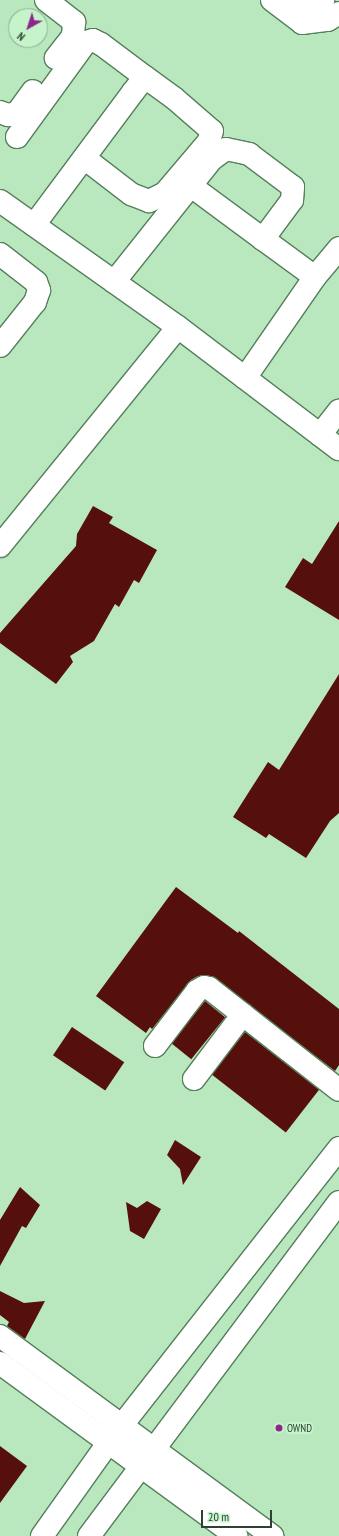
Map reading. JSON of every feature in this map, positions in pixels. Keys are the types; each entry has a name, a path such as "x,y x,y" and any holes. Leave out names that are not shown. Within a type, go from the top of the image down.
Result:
{"street":[{"path":"0,112 8,115 16,113 73,36 74,22 71,18 46,0"},
{"path":"272,0 302,23 328,20 339,13"},
{"path":"299,0 316,5 323,0"},
{"path":"17,137 86,42 93,40 101,44 202,120 212,131 209,141 165,194 149,201 131,194 84,158"},
{"path":"34,225 145,77"},
{"path":"114,282 212,159 226,149 249,154 293,187 292,200 263,239"},
{"path":"191,186 315,277"},
{"path":"0,202 178,327 339,449"},
{"path":"245,378 315,277 339,248"},
{"path":"0,254 36,282 39,290 35,302 0,346"},
{"path":"0,546 178,327"},
{"path":"320,435 339,411"},
{"path":"155,1046 197,991 204,987 243,1014 339,1090"},
{"path":"194,1079 243,1014"},
{"path":"42,1536 121,1425 339,1148"},
{"path":"89,1536 146,1457 339,1202"},
{"path":"0,1336 121,1425 146,1457 236,1536"},
{"path":"0,1363 108,1443 146,1457 272,1536"}],"building":[{"path":"93,506 113,517 109,523 157,550 139,583 134,580 119,607 115,604 94,641 70,656 73,662 56,684 0,643 0,633 76,546 77,534"},
{"path":"339,521 339,620 285,587 303,558 312,564"},
{"path":"339,674 339,813 330,821 306,858 269,834 266,838 233,817 268,762 279,770"},
{"path":"176,887 238,933 239,931 339,1009 339,1065 335,1071 211,976 198,976 191,980 152,1029 150,1027 146,1033 96,996"},
{"path":"205,1001 225,1017 191,1059 171,1043"},
{"path":"72,1027 124,1062 105,1090 53,1055"},
{"path":"245,1032 319,1090 286,1132 212,1075"},
{"path":"175,1140 201,1157 183,1185 180,1169 167,1155"},
{"path":"20,1187 40,1205 26,1228 22,1226 0,1266 0,1220"},
{"path":"147,1201 161,1209 144,1239 130,1231 126,1202 137,1208"},
{"path":"0,1291 24,1303 45,1301 25,1339 7,1326 9,1322 0,1315"},
{"path":"0,1446 27,1466 0,1503"}],"place":[{"name":"OWND","path":"279,1428"}]}
